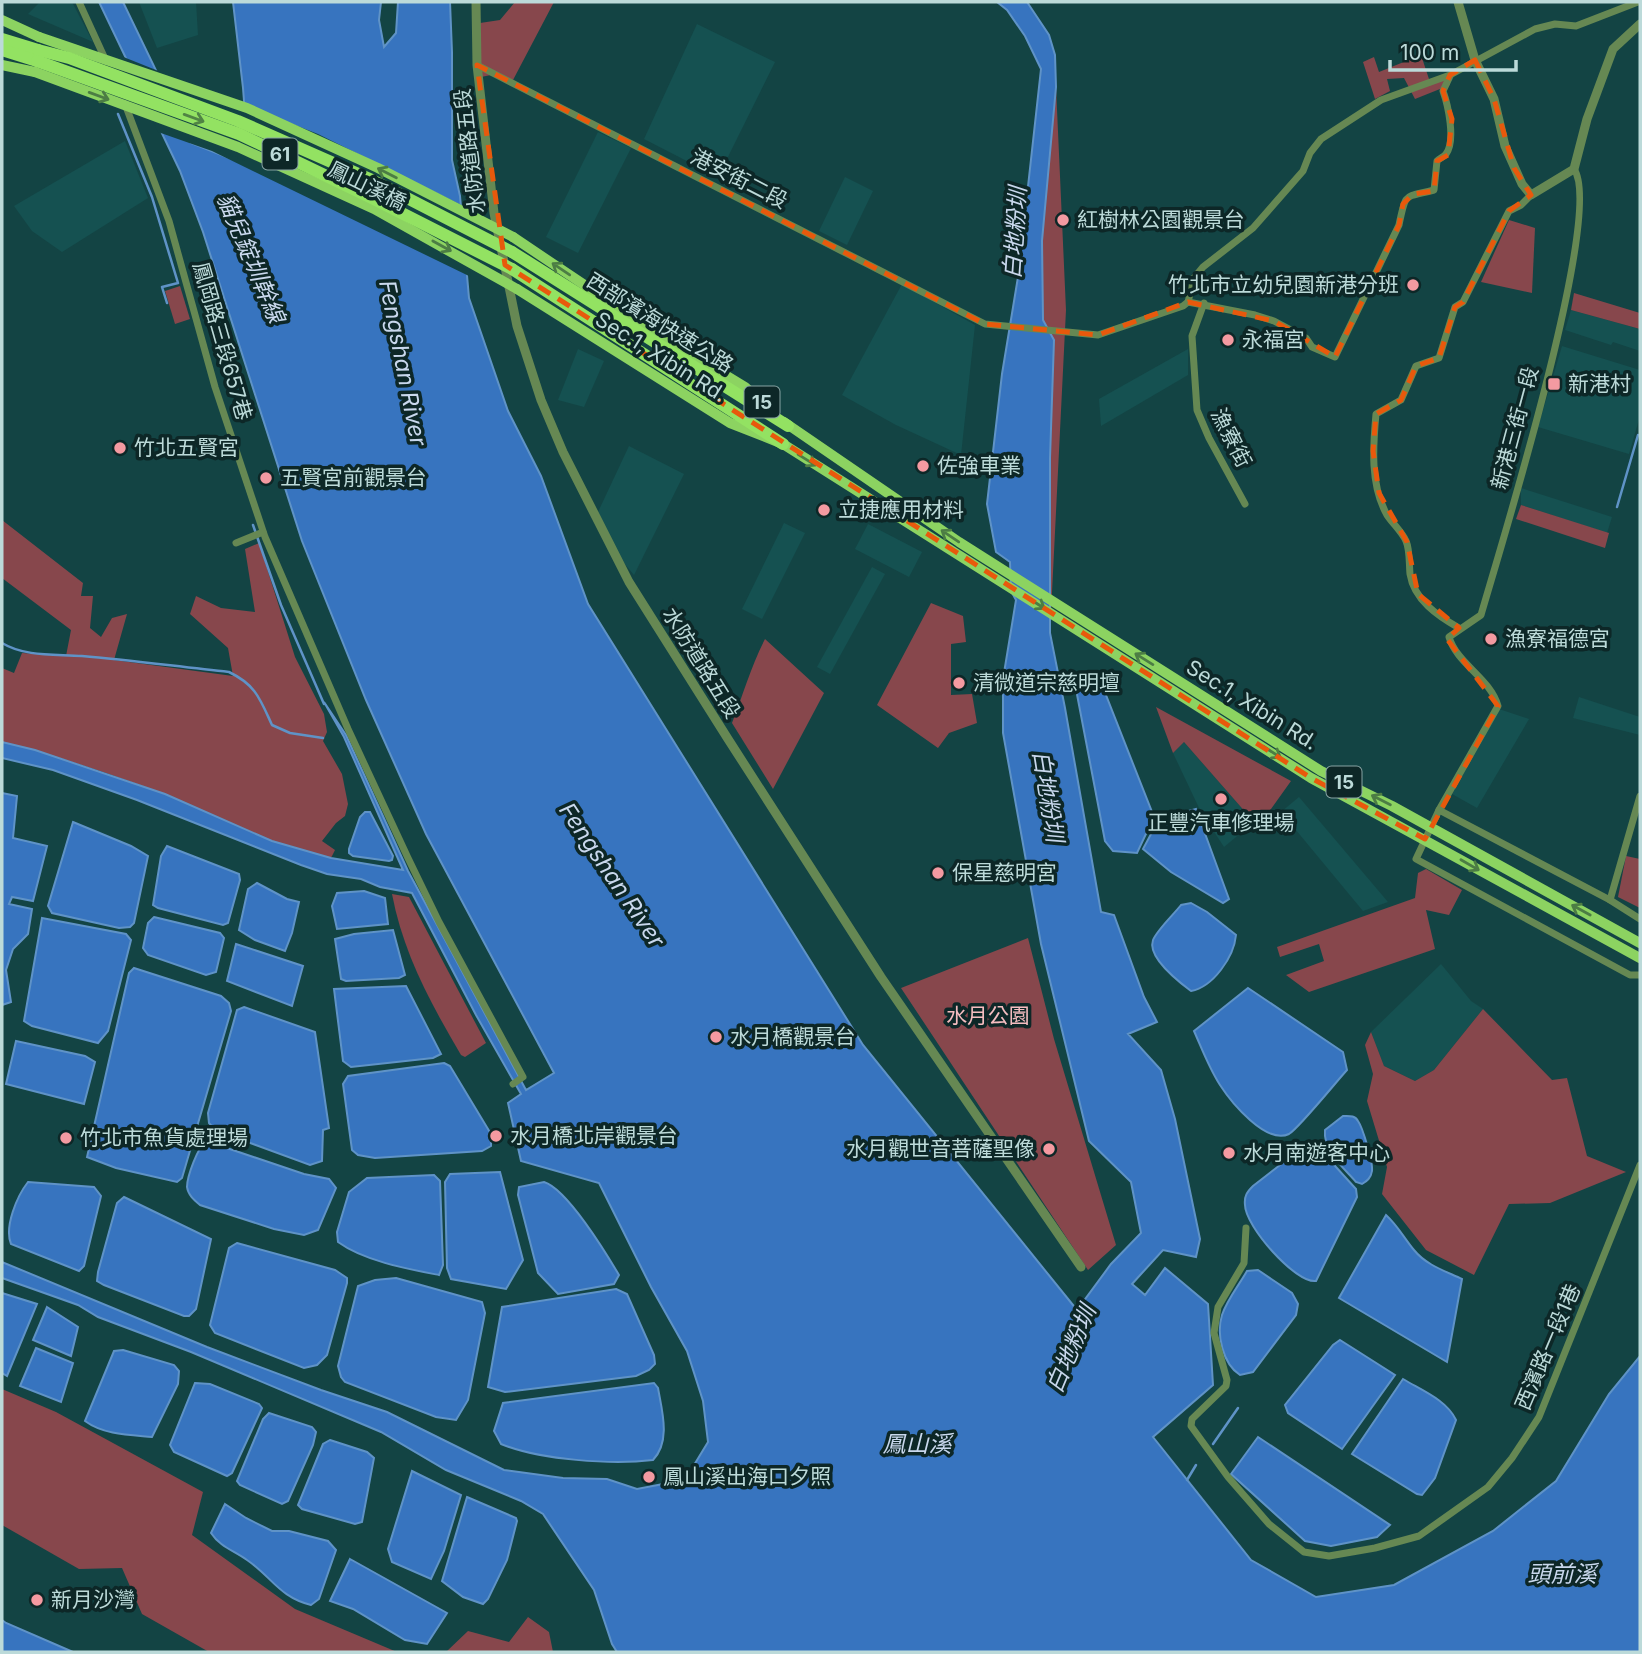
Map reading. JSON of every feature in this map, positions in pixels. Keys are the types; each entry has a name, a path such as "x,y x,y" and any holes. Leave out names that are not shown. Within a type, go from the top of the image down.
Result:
{"highway":[{"name":"61","path":"2,39 37,61"},
{"name":"61","path":"2,50 37,61"},
{"name":"鳳山溪橋","path":"37,61 69,58 238,121 372,180 512,252"},
{"name":"鳳山溪橋","path":"37,61 239,134 512,269"},
{"name":"西部濱海快速公路","path":"512,252 788,426"},
{"name":"西部濱海快速公路","path":"512,269 783,444"}],"main road":[{"name":"鳳山溪橋","path":"2,20 39,37 247,108 378,168 513,237"},
{"name":"鳳山溪橋","path":"37,61 374,209 517,289"},
{"name":"15","path":"2,65 37,61"},
{"name":"Sec.1, Xibin Rd.","path":"513,237 653,331 745,387 788,426 959,542 1069,625 1311,778 1640,958"},
{"name":"Sec.1, Xibin Rd.","path":"517,289 730,423 783,444 972,564 1006,577 1059,604 1321,771 1431,827 1640,943"}],"street":[{"name":"鳳岡路三段657巷","path":"79,2 129,114 169,221 215,387 263,531 348,729 439,922 523,1077 513,1084"},
{"name":"水防道路五段","path":"476,2 477,65 494,213 517,326 541,400 563,453 629,582 713,716 888,988 1081,1267"},
{"path":"1458,2 1475,60 1494,99 1505,146 1514,169 1531,195"},
{"path":"1450,75 1443,91 1452,119 1449,148 1445,156 1437,161 1434,190 1413,194 1403,204 1399,225 1335,357 1312,347 1306,338 1275,321 1255,314 1188,302 1194,278 1253,228 1303,172 1310,153 1321,139 1381,100 1450,75 1535,29 1555,24 1576,26 1639,2"},
{"name":"新港三街一段","path":"1459,628 1481,615 1558,338 1574,263 1581,198 1578,174 1574,169 1587,119 1613,49 1640,24"},
{"name":"港安街二段","path":"477,65 985,324 1098,335 1188,302"},
{"path":"1574,169 1509,211 1464,302 1455,307 1439,358 1416,366 1401,400 1376,414 1373,451 1379,493 1387,514 1406,542 1411,578 1418,594 1442,619 1459,628 1448,637 1451,646 1495,696 1498,706 1439,810 1416,859 1630,975 1640,975"},
{"name":"漁寮街","path":"1204,303 1192,336 1197,410 1245,504"},
{"path":"236,543 263,531"},
{"path":"1610,900 1640,796"},
{"path":"1439,810 1610,900 1640,919"},
{"name":"西濱路一段1巷","path":"1246,1228 1244,1263 1218,1307 1213,1333 1227,1380 1226,1386 1192,1419 1191,1426 1228,1477 1269,1524 1304,1552 1329,1556 1343,1554 1419,1536 1488,1488 1512,1458 1539,1417 1640,1165"}],"highlighted area":[{"path":"1475,60 1494,99 1514,168 1531,195 1509,211 1463,302 1455,307 1439,358 1416,366 1401,400 1376,414 1373,451 1379,493 1407,542 1418,594 1459,628 1447,639 1498,706 1425,839 1311,778 505,265 477,65 985,324 1098,335 1188,302 1274,321 1335,357 1399,225 1403,204 1413,194 1434,191 1437,161 1448,155 1452,119 1443,91 1450,75"}],"shaded area":[{"path":"40,2 72,2 93,42 28,14"},
{"path":"139,2 196,2 198,35 157,48"},
{"path":"697,24 775,62 718,177 644,139"},
{"path":"598,132 631,148 578,253 546,237"},
{"path":"125,141 148,198 62,252 32,231 14,206"},
{"path":"845,177 873,191 847,245 819,231"},
{"path":"902,284 975,325 961,455 896,425 842,395"},
{"path":"1571,310 1640,329 1640,351 1565,330"},
{"path":"1562,346 1640,370 1640,416 1629,454 1538,427"},
{"path":"578,349 604,361 584,407 558,400"},
{"path":"1188,349 1188,375 1101,426 1099,399"},
{"path":"629,446 684,474 634,575 614,551 598,512"},
{"path":"1521,488 1612,517 1607,533 1521,505"},
{"path":"784,523 805,533 762,619 742,609"},
{"path":"868,524 922,552 909,577 855,549"},
{"path":"872,567 885,574 830,674 817,667"},
{"path":"1579,697 1640,717 1640,735 1573,718"},
{"path":"1499,709 1529,719 1477,808 1452,794"},
{"path":"1184,742 1254,822 1224,847 1200,810 1173,753"},
{"path":"1299,797 1388,902 1363,911 1281,812"},
{"path":"1441,964 1471,1001 1483,1009 1434,1070 1415,1081 1384,1066 1371,1032"}],"green space":[{"path":"515,2 554,2 513,80 496,74 481,77 480,23 500,20"},
{"path":"1421,55 1430,82 1450,76 1450,85 1415,99 1404,78 1387,79 1390,91 1375,99 1363,62 1374,57 1379,72"},
{"path":"1056,87 1066,310 1050,633 1101,912 1114,915 1144,997 1157,1022 1128,1033 1024,712 1031,243"},
{"path":"1509,220 1535,228 1532,293 1481,282"},
{"path":"180,286 190,319 175,324 165,291"},
{"path":"1574,293 1640,313 1640,329 1571,310"},
{"path":"1521,505 1609,533 1605,548 1516,519"},
{"path":"2,520 83,583 81,596 93,596 90,628 101,637 112,618 127,614 114,660 233,676 228,648 190,614 196,596 221,608 255,612 245,549 259,543 295,657 324,714 327,732 323,741 342,774 348,804 345,816 322,841 335,850 331,858 272,841 165,794 106,773 2,742 2,668 14,673 22,653 66,656 71,630 2,578"},
{"path":"931,603 963,616 966,642 951,644 951,695 972,694 977,723 949,733 938,748 877,705"},
{"path":"765,639 824,693 773,789 732,723"},
{"path":"1156,707 1291,781 1271,809 1254,822 1184,742 1173,753"},
{"path":"1626,856 1640,859 1640,908 1618,897"},
{"path":"1426,869 1462,890 1449,915 1426,910 1435,949 1309,992 1286,975 1324,961 1319,944 1280,957 1277,947 1415,898 1418,873"},
{"path":"392,894 409,897 486,1043 465,1057 461,1055 419,978 403,937"},
{"name":"水月公園","path":"1028,938 1054,1039 1116,1245 1088,1270 901,988"},
{"path":"1483,1009 1552,1080 1567,1078 1587,1156 1626,1172 1550,1203 1509,1204 1474,1275 1426,1250 1382,1194 1387,1167 1367,1101 1373,1074 1365,1045 1371,1032 1384,1066 1415,1081 1434,1070"},
{"path":"2,1389 56,1412 203,1492 192,1535 295,1609 397,1652 209,1652 142,1614 122,1568 79,1569 2,1525"},
{"path":"528,1617 549,1632 553,1652 446,1652 468,1631 509,1642"}],"water":[{"name":"鳳山溪","path":"99,2 123,2 191,143 249,166 233,2 381,2 379,20 384,47 396,33 398,2 450,2 452,160 460,196 469,298 508,411 541,476 588,604 863,1045 1077,1310 1111,1264 1141,1233 1131,1182 1089,1141 1041,944 1003,733 1003,679 1016,600 1011,591 1010,562 996,552 987,504 1002,374 1018,277 1041,69 1025,36 1007,10 997,2 1027,2 1049,35 1055,55 1056,87 1042,241 1043,320 1054,340 1050,458 1050,633 1101,912 1114,915 1144,997 1157,1022 1128,1034 1161,1070 1175,1119 1200,1239 1196,1257 1163,1250 1132,1284 1145,1295 1165,1268 1208,1304 1213,1385 1153,1437 1251,1560 1316,1597 1394,1585 1493,1531 1556,1481 1609,1394 1640,1356 1640,1652 617,1652 594,1590 543,1514 521,1501 446,1470 381,1432 191,1352 98,1317 78,1305 2,1278 2,1262 207,1347 387,1412 504,1470 563,1478 607,1479 637,1489 663,1484 691,1470 708,1442 703,1401 687,1351 651,1287 599,1183 521,1161 508,1103 521,1094 412,893 380,887 361,879 327,874 53,770 2,758 2,742 35,750 165,794 272,841 331,858 403,870 344,737 324,702 346,735 408,871 526,1090 554,1073 426,834 366,700 302,541 203,232 180,171"},
{"path":"1075,684 1102,685 1154,817 1137,853 1113,851 1105,841"},
{"path":"2,793 17,796 13,838 47,846 33,901 12,897 9,904 32,909 28,934 13,949 6,970 11,1002 2,1005"},
{"path":"1196,809 1229,899 1223,903 1171,872 1143,849 1159,819"},
{"path":"365,812 370,812 393,856 392,860 353,856 349,853 360,817"},
{"path":"73,822 148,856 134,923 130,927 119,928 52,913 48,906"},
{"path":"167,846 239,874 240,880 228,923 223,925 153,905 161,856"},
{"path":"257,883 287,899 299,902 285,951 255,940 239,930 248,889"},
{"path":"364,891 385,898 388,924 337,929 332,906 337,893"},
{"path":"1191,903 1236,935 1231,952 1221,970 1207,984 1191,991 1165,968 1152,947 1155,936 1181,905"},
{"path":"154,917 220,933 224,938 216,972 206,975 148,955 143,948 148,923"},
{"path":"42,918 126,934 131,940 108,1031 98,1043 32,1026 24,1021"},
{"path":"393,930 405,975 399,978 341,979 335,939"},
{"path":"236,944 303,966 292,1006 227,981"},
{"path":"134,968 221,996 229,1003 231,1011 182,1178 177,1182 116,1168 87,1157 129,973"},
{"path":"406,986 441,1054 433,1058 351,1067 343,1061 334,989"},
{"path":"1248,988 1343,1052 1347,1070 1289,1134 1280,1136 1270,1133 1241,1111 1216,1079 1194,1031"},
{"path":"244,1007 315,1032 329,1128 323,1130 322,1161 310,1165 215,1130 209,1123 208,1113 237,1010"},
{"path":"16,1041 85,1056 95,1062 84,1104 6,1084"},
{"path":"444,1063 450,1066 491,1134 491,1146 482,1151 375,1158 358,1155 352,1150 343,1084 348,1076"},
{"path":"1343,1116 1357,1119 1367,1146 1372,1171 1369,1179 1362,1184 1356,1182 1340,1164 1325,1138 1325,1130"},
{"path":"206,1141 304,1174 329,1179 336,1188 318,1230 304,1235 274,1229 200,1205 190,1195 187,1187 194,1162"},
{"path":"1306,1145 1316,1145 1356,1189 1357,1197 1316,1281 1296,1273 1273,1252 1253,1226 1245,1205 1246,1194 1253,1186"},
{"path":"500,1172 523,1260 506,1289 451,1279 447,1268 445,1182 450,1174"},
{"path":"434,1175 440,1181 443,1265 439,1275 373,1259 338,1242 337,1232 349,1192 367,1178"},
{"path":"28,1182 94,1187 101,1196 84,1266 79,1271 11,1244 9,1229 13,1212"},
{"path":"544,1182 564,1196 596,1238 619,1275 614,1284 558,1294 538,1273 518,1195 519,1187"},
{"path":"124,1197 211,1239 196,1309 189,1316 97,1281 117,1203"},
{"path":"1386,1215 1424,1260 1462,1279 1447,1362 1339,1298"},
{"path":"237,1243 335,1270 347,1278 327,1355 317,1365 304,1368 215,1333 210,1325 229,1248"},
{"path":"1258,1270 1292,1293 1298,1304 1296,1315 1253,1372 1240,1375 1225,1356 1220,1323 1227,1304 1247,1271"},
{"path":"396,1278 482,1302 485,1313 468,1400 456,1420 436,1417 345,1382 341,1377 338,1366 358,1286 375,1280"},
{"path":"616,1289 627,1294 654,1355 655,1364 649,1370 636,1376 505,1392 488,1387 502,1307"},
{"path":"2,1293 37,1304 7,1376 2,1373"},
{"path":"47,1307 78,1327 71,1356 33,1340"},
{"path":"1340,1340 1395,1375 1342,1449 1288,1413 1285,1405 1333,1345"},
{"path":"36,1348 73,1363 61,1402 20,1386"},
{"path":"123,1350 174,1365 179,1371 178,1384 152,1437 109,1432 85,1421 114,1351"},
{"path":"1403,1379 1440,1401 1456,1420 1435,1478 1422,1495 1352,1454"},
{"path":"195,1383 210,1384 259,1404 262,1408 232,1473 227,1476 174,1452 170,1445"},
{"path":"654,1383 658,1388 664,1435 659,1452 653,1460 597,1461 535,1454 501,1444 494,1431 503,1403"},
{"path":"269,1413 312,1427 316,1432 313,1445 288,1501 282,1504 240,1485 237,1481 263,1419"},
{"path":"1258,1437 1390,1525 1377,1537 1331,1546 1305,1541 1231,1474"},
{"path":"330,1440 367,1452 374,1458 362,1522 355,1524 302,1509 298,1505 323,1444"},
{"path":"412,1471 461,1495 444,1551 431,1579 392,1562 388,1549"},
{"path":"467,1497 516,1518 517,1521 507,1560 483,1604 463,1597 442,1581"},
{"path":"225,1504 272,1531 289,1531 328,1541 336,1550 319,1599 311,1605 291,1597 256,1566 215,1538 211,1533"},
{"path":"350,1559 447,1613 427,1644 405,1640 353,1609 330,1601"},
{"path":"2,1620 6,1623 73,1652 2,1652"}],"pier":[{"path":"121,56 161,72 194,140 245,161 241,104 318,134 465,207 471,277 212,151 158,132"}],"waterway":[{"path":"118,114 152,197 178,283 162,287 167,303"},
{"name":"白地粉圳","path":"1617,507 1638,435"},
{"path":"253,525 281,605 324,704"},
{"path":"2,643 30,653 229,672 251,688 272,725 290,733 323,738"},
{"path":"1213,1444 1238,1408"},
{"path":"1187,1480 1196,1465"}],"place":[{"name":"紅樹林公園觀景台","path":"1063,220"},
{"name":"竹北市立幼兒園新港分班","path":"1413,285"},
{"name":"永福宮","path":"1228,340"},
{"name":"新港村","path":"1554,384"},
{"name":"竹北五賢宮","path":"120,448"},
{"name":"佐強車業","path":"923,466"},
{"name":"五賢宮前觀景台","path":"266,478"},
{"name":"立捷應用材料","path":"824,510"},
{"name":"漁寮福德宮","path":"1491,639"},
{"name":"清微道宗慈明壇","path":"959,683"},
{"name":"正豐汽車修理場","path":"1221,799"},
{"name":"保星慈明宮","path":"938,873"},
{"name":"水月橋觀景台","path":"716,1037"},
{"name":"水月橋北岸觀景台","path":"496,1136"},
{"name":"竹北市魚貨處理場","path":"66,1138"},
{"name":"水月觀世音菩薩聖像","path":"1049,1149"},
{"name":"水月南遊客中心","path":"1229,1153"},
{"name":"鳳山溪出海口夕照","path":"649,1477"},
{"name":"新月沙灣","path":"37,1600"}],"water label":[{"name":"貓兒錠圳幹線","path":"251,258"},
{"name":"Fengshan River","path":"403,363"},
{"name":"Fengshan River","path":"612,875"},
{"name":"頭前溪","path":"1562,1574"}]}
